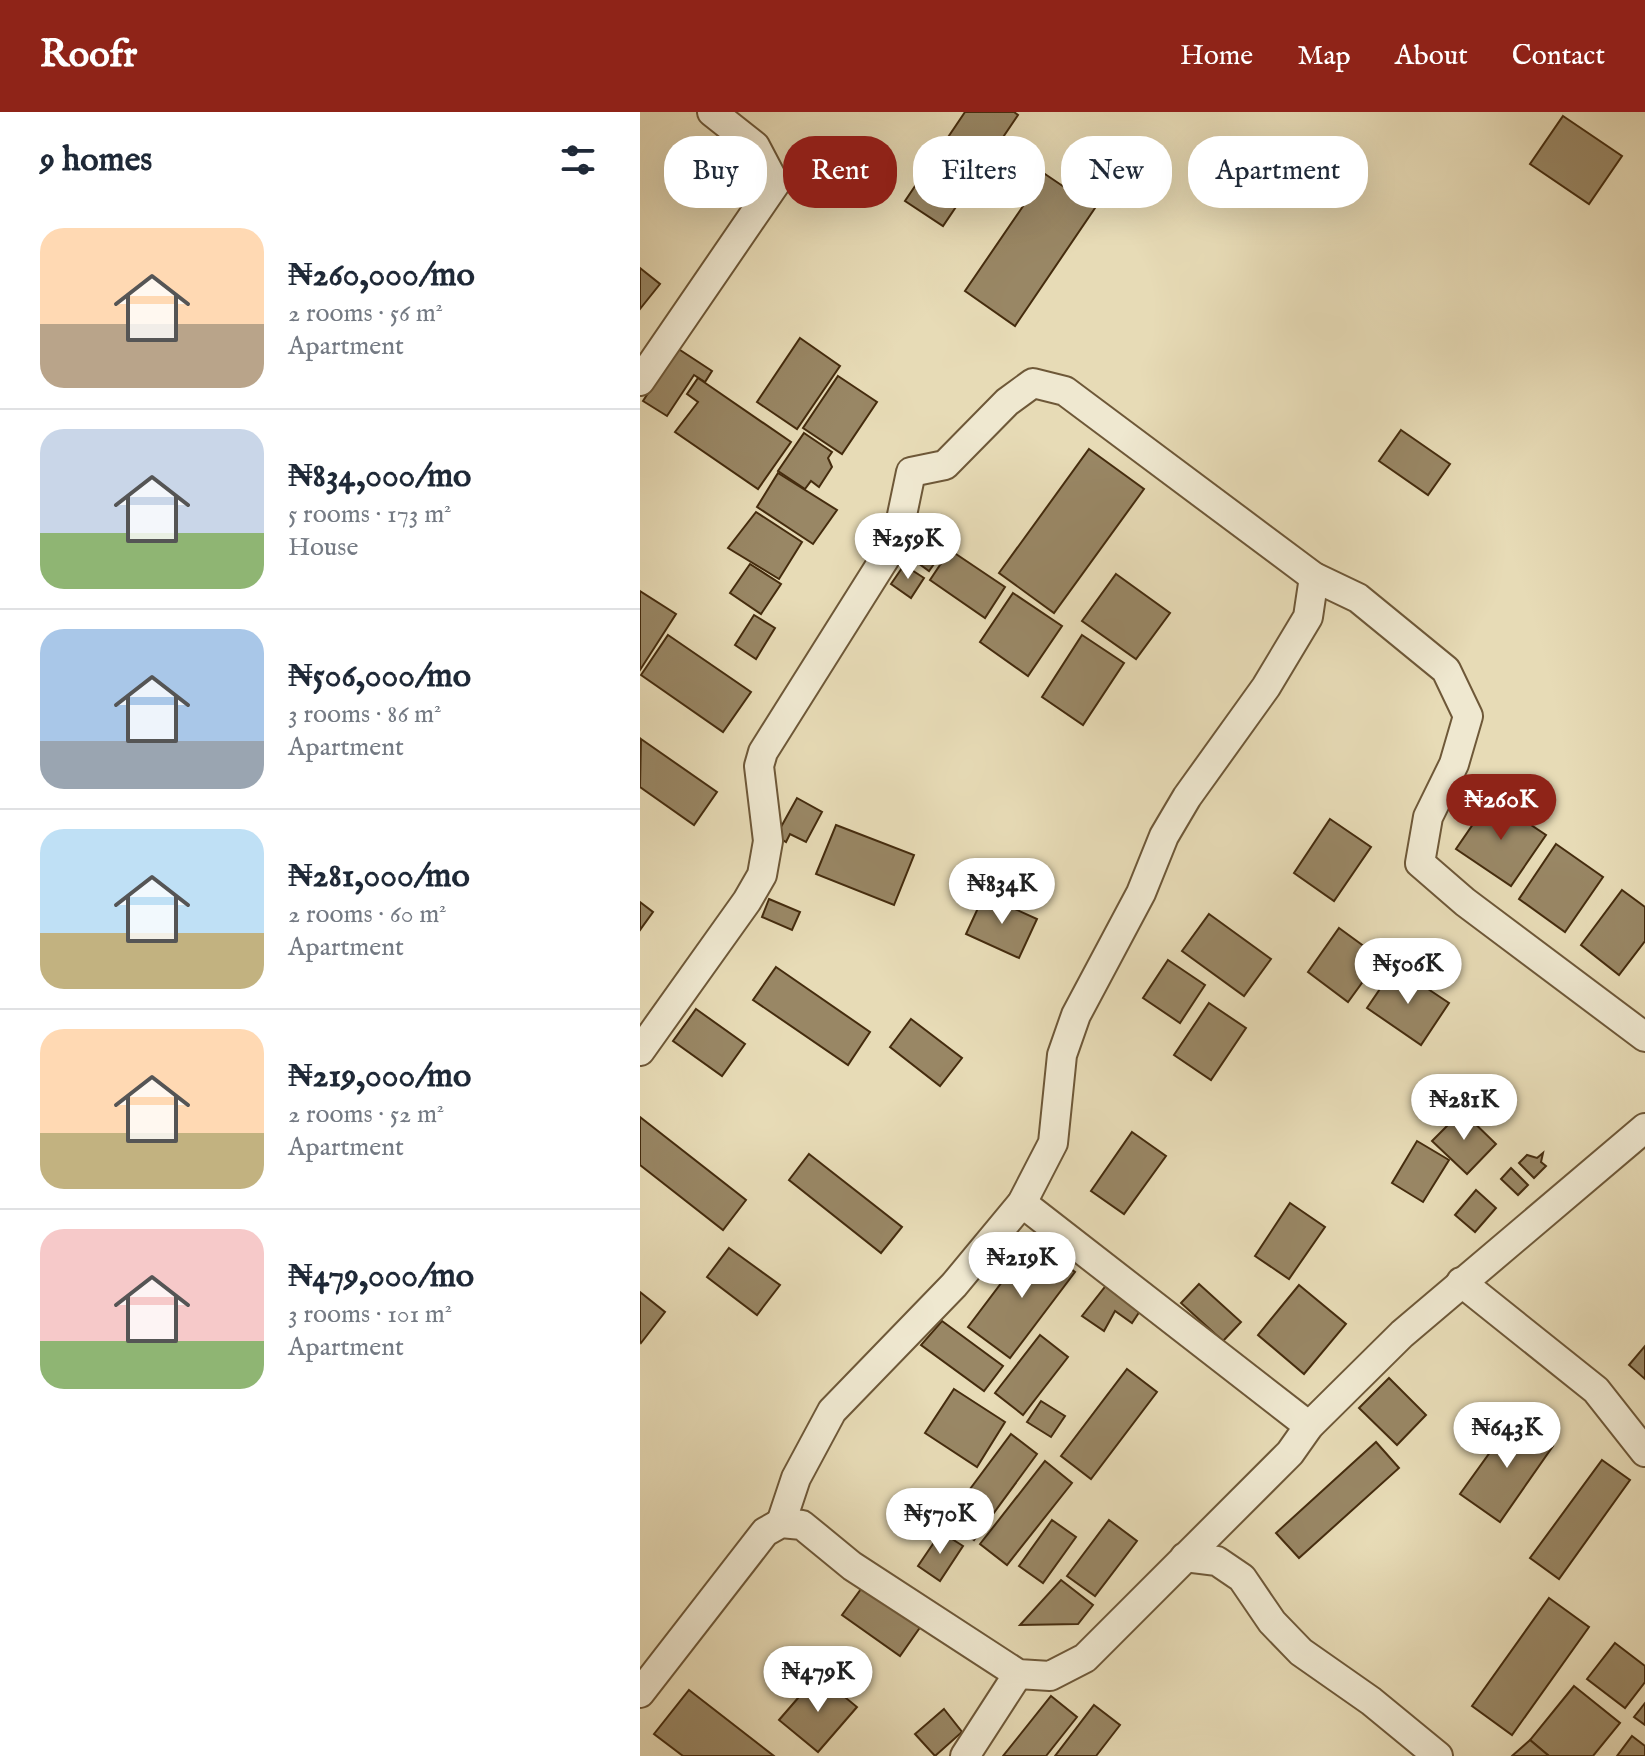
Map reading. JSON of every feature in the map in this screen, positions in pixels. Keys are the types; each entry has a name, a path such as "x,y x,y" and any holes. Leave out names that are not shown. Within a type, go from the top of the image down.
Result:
{"street":[{"path":"640,381 775,184 755,146 712,112"},
{"path":"640,1051 762,875 768,841 759,766 763,752 897,539 911,472 945,465 1007,402 1033,383 1065,391 1314,577 1358,598 1446,670 1468,716 1454,764 1428,817 1420,863 1465,902 1645,1037"},
{"path":"781,1523 796,1478 832,1411 954,1285 1022,1203 1053,1143 1058,1073 1076,1015 1141,893 1164,836 1187,797 1266,687 1308,617 1314,577"},
{"path":"640,1693 765,1532 781,1523 802,1525 852,1566 1018,1674 1050,1676 1085,1658 1290,1453 1309,1426 1402,1334 1645,1128"},
{"path":"1022,1203 1309,1426"},
{"path":"1461,1282 1596,1390 1645,1452"},
{"path":"1185,1557 1217,1561 1242,1578 1272,1622 1301,1652 1371,1701 1438,1756"},
{"path":"965,1756 1018,1674"}],"building":[{"path":"965,112 1014,112 1018,115 1004,136 949,136"},
{"path":"1563,116 1622,156 1589,204 1530,164"},
{"path":"1045,174 1061,185 1061,208 1095,208 1015,326 965,291 1022,208 1045,208"},
{"path":"913,189 913,206 905,201"},
{"path":"916,208 955,208 943,226"},
{"path":"640,268 660,284 640,309"},
{"path":"800,338 840,366 797,429 757,402"},
{"path":"677,348 712,371 705,382 694,375 667,416 643,401"},
{"path":"838,376 877,402 842,454 803,428"},
{"path":"698,378 791,442 758,489 675,432 698,402 687,394"},
{"path":"1401,430 1450,464 1428,495 1379,461"},
{"path":"804,433 832,452 828,458 832,467 819,487 811,481 805,489 778,471"},
{"path":"1089,449 1144,489 1054,613 999,573"},
{"path":"778,473 837,510 813,544 757,507"},
{"path":"756,512 802,542 779,579 728,548"},
{"path":"926,528 948,544 929,571 907,555"},
{"path":"950,550 1005,587 985,618 930,580"},
{"path":"750,564 781,584 761,614 730,593"},
{"path":"904,565 924,578 911,598 891,584"},
{"path":"1116,574 1170,613 1136,659 1082,621"},
{"path":"640,591 676,614 640,670"},
{"path":"1013,593 1062,626 1028,676 980,642"},
{"path":"754,615 775,628 756,659 735,645"},
{"path":"668,635 751,692 723,732 641,675"},
{"path":"1082,635 1124,663 1083,725 1042,697"},
{"path":"641,739 717,792 694,825 640,787"},
{"path":"797,798 822,812 806,842 790,834 786,842 776,836"},
{"path":"1491,798 1546,835 1511,886 1456,849"},
{"path":"1330,819 1371,847 1334,901 1294,873"},
{"path":"836,825 914,855 894,905 816,874"},
{"path":"1556,844 1603,877 1565,932 1519,899"},
{"path":"1622,890 1645,907 1645,941 1619,975 1581,945"},
{"path":"984,895 1037,919 1019,958 966,934"},
{"path":"769,899 800,912 792,930 762,917"},
{"path":"640,902 653,912 640,930"},
{"path":"1209,914 1271,959 1244,996 1182,951"},
{"path":"1339,928 1380,958 1348,1002 1308,972"},
{"path":"1168,960 1205,985 1180,1023 1143,998"},
{"path":"776,967 870,1032 848,1065 753,1000"},
{"path":"1395,967 1449,1003 1421,1045 1367,1008"},
{"path":"1209,1003 1246,1028 1211,1080 1174,1055"},
{"path":"696,1009 745,1044 722,1076 673,1041"},
{"path":"911,1019 962,1058 940,1086 890,1047"},
{"path":"1462,1111 1496,1144 1467,1174 1432,1141"},
{"path":"640,1117 746,1200 723,1230 640,1165"},
{"path":"1132,1132 1166,1156 1124,1214 1091,1191"},
{"path":"1417,1141 1449,1160 1423,1202 1392,1183"},
{"path":"1543,1153 1541,1162 1546,1166 1534,1178 1519,1163 1527,1155 1537,1158"},
{"path":"809,1154 902,1227 881,1253 789,1180"},
{"path":"1511,1168 1528,1185 1518,1195 1501,1179"},
{"path":"1476,1190 1496,1208 1475,1232 1455,1215"},
{"path":"1290,1203 1325,1227 1289,1279 1255,1256"},
{"path":"1033,1241 1075,1272 1010,1358 968,1327"},
{"path":"729,1248 780,1285 757,1315 707,1277"},
{"path":"1108,1283 1140,1311 1132,1323 1115,1311 1104,1331 1082,1316"},
{"path":"1199,1284 1241,1322 1223,1341 1181,1303"},
{"path":"1299,1285 1346,1324 1304,1374 1258,1335"},
{"path":"640,1292 665,1312 641,1343 640,1341"},
{"path":"942,1321 1003,1366 984,1391 921,1345"},
{"path":"1040,1335 1068,1357 1023,1415 995,1393"},
{"path":"1645,1346 1645,1379 1629,1365"},
{"path":"1127,1369 1157,1392 1091,1479 1061,1456"},
{"path":"1389,1378 1426,1415 1397,1445 1359,1408"},
{"path":"954,1389 1005,1422 977,1467 925,1433"},
{"path":"1041,1401 1065,1416 1051,1437 1027,1422"},
{"path":"1514,1419 1553,1446 1500,1522 1460,1494"},
{"path":"1011,1434 1037,1454 974,1540 947,1520"},
{"path":"1376,1442 1399,1468 1299,1558 1276,1533"},
{"path":"1602,1460 1630,1480 1559,1579 1530,1558"},
{"path":"1045,1461 1072,1483 1007,1565 980,1544"},
{"path":"1052,1520 1076,1537 1043,1583 1019,1566"},
{"path":"1109,1520 1137,1541 1095,1596 1067,1576"},
{"path":"941,1532 963,1546 940,1581 918,1566"},
{"path":"1061,1580 1093,1605 1078,1624 1020,1625"},
{"path":"864,1585 921,1626 900,1656 842,1615"},
{"path":"1549,1598 1589,1627 1512,1735 1472,1706"},
{"path":"1615,1643 1645,1666 1645,1682 1625,1708 1587,1679"},
{"path":"818,1675 857,1707 818,1752 779,1720"},
{"path":"1574,1686 1620,1723 1593,1756 1549,1756 1530,1740"},
{"path":"689,1690 774,1756 683,1756 654,1734"},
{"path":"1051,1696 1077,1717 1046,1756 1003,1756"},
{"path":"1645,1703 1645,1725 1634,1717"},
{"path":"1094,1705 1120,1725 1096,1756 1055,1756"},
{"path":"944,1709 962,1732 935,1756 915,1734"},
{"path":"1632,1736 1645,1746 1645,1756 1617,1756"},
{"path":"1530,1740 1549,1756 1512,1756"}]}
